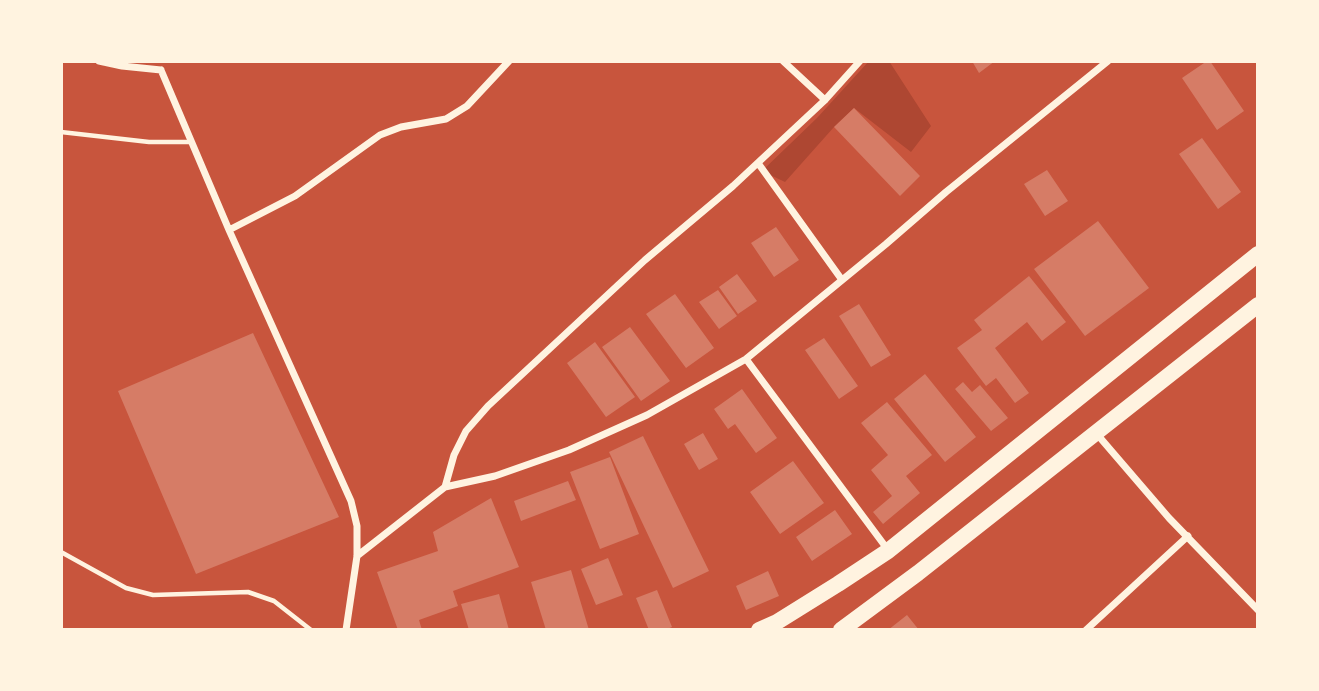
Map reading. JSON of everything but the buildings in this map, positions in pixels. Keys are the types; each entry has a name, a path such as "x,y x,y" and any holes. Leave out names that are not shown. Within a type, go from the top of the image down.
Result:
{"highway":[{"path":"759,630 818,597 888,551 1258,254"},
{"path":"841,630 918,573 1258,305"}],"street":[{"path":"99,61 161,70"},
{"path":"161,70 167,61"},
{"path":"229,230 295,196 380,135 401,127 446,119 467,106 509,61"},
{"path":"783,61 825,100"},
{"path":"445,487 454,455 466,431 488,406 645,260 758,163 825,100 860,61"},
{"path":"357,556 445,487 495,476 569,450 647,415 746,359 946,191 1108,61"},
{"path":"161,70 229,230 351,501 357,526 357,556 346,630"},
{"path":"758,163 842,281"},
{"path":"746,359 888,551"},
{"path":"1096,432 1188,537 1258,610"},
{"path":"1086,630 1188,537"}],"lane":[{"path":"61,132 149,142 192,142"},
{"path":"61,552 127,588 153,596 248,592 274,601 311,630"}],"shaded area":[{"path":"869,61 889,61 931,126 911,152 854,108 785,182 762,171 817,118"}]}
